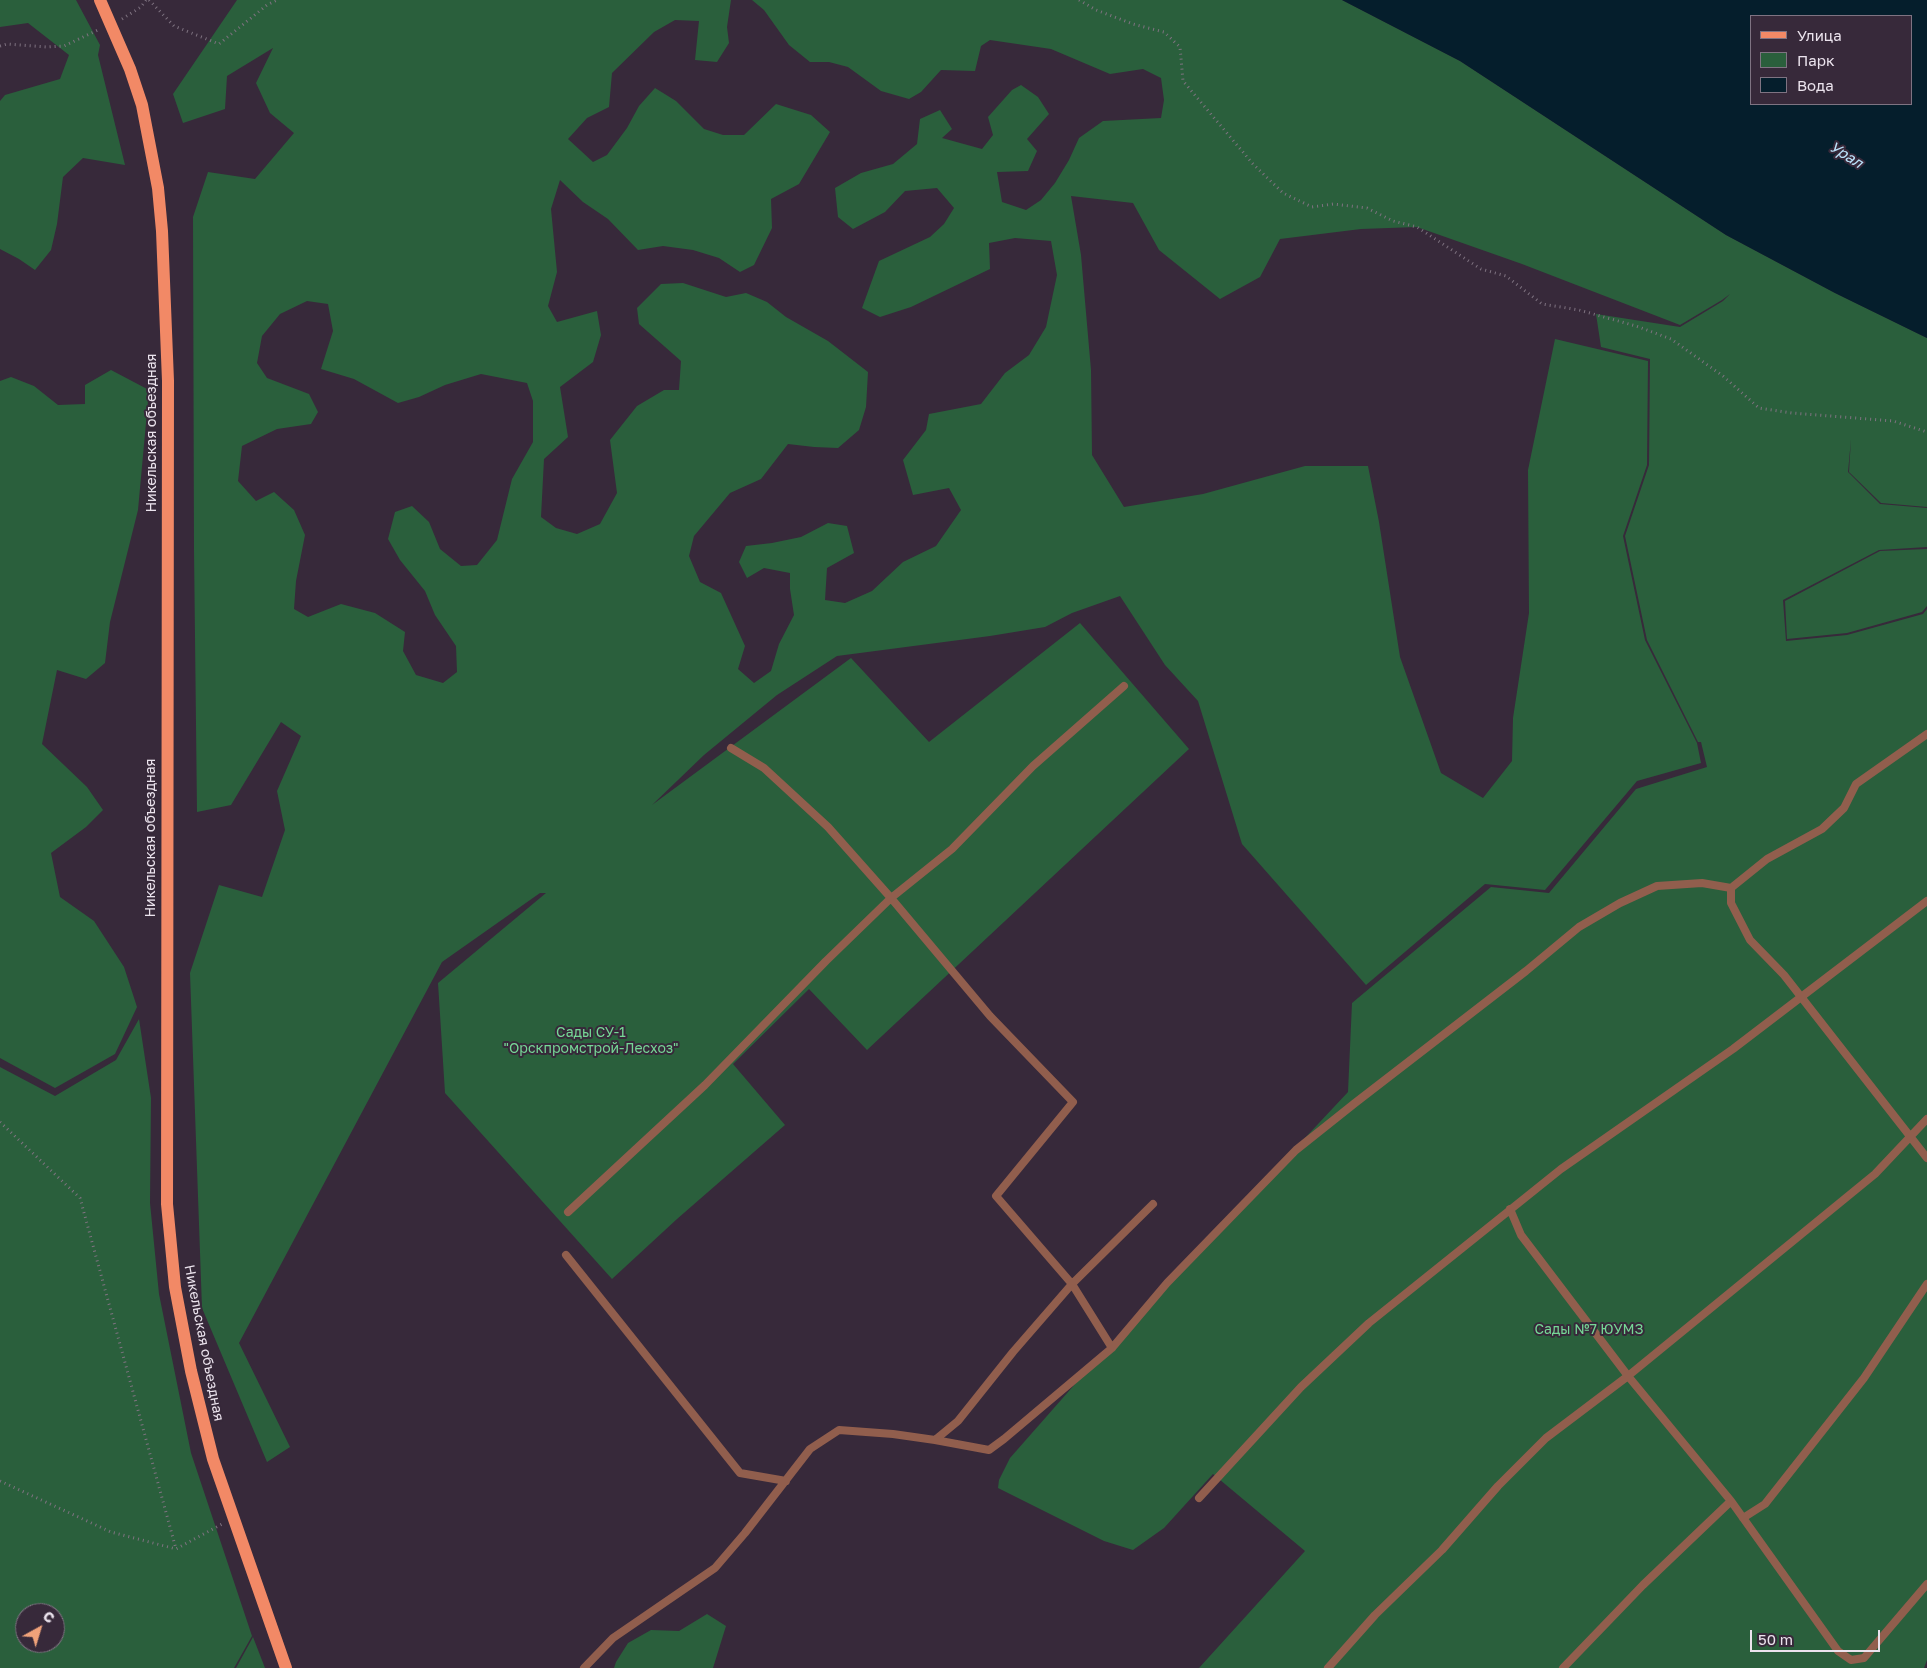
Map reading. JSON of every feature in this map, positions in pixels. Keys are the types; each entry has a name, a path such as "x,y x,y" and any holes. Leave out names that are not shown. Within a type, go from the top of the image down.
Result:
{"main road":[{"name":"Никельская объездная","path":"100,0 130,68 139,96 158,188 164,280 168,381 167,1204 175,1287 192,1371 213,1459 286,1668"}],"lane":[{"path":"568,1212 705,1085 826,961 891,898 952,849 1033,766 1124,686"},
{"path":"584,1668 613,1638 715,1568 810,1449 840,1430 893,1434 989,1450 1112,1348 1167,1283 1296,1150 1526,971 1579,927 1620,903 1657,886 1702,883 1731,888 1767,858 1822,829 1844,808 1856,784 1927,734"},
{"path":"731,748 764,768 828,827 891,898 990,1016 1073,1102 996,1196 1072,1284 1112,1348"},
{"path":"1731,888 1731,903 1750,940 1802,996 1927,1158"},
{"path":"1199,1498 1296,1392 1353,1338 1510,1209 1592,1145 1701,1072 1927,901"},
{"path":"1328,1668 1375,1615 1442,1550 1498,1486 1546,1438 1628,1376 1874,1174 1927,1119"},
{"path":"935,1440 958,1421 1013,1352 1072,1284 1153,1204"},
{"path":"1510,1209 1521,1235 1628,1376 1731,1501 1838,1651 1851,1660 1864,1658 1927,1584"},
{"path":"566,1255 740,1474 786,1481"},
{"path":"1743,1518 1765,1504 1864,1378 1927,1284"},
{"path":"1563,1668 1643,1585 1731,1501"}],"path":[{"path":"0,46 7,44 47,47 64,46 132,14 148,0 174,26 218,44 267,5 277,0"},
{"path":"1079,0 1096,10 1133,24 1164,32 1180,47 1183,81 1253,164 1284,193 1312,207 1333,204 1366,208 1393,221 1417,227 1481,269 1506,276 1542,304 1579,310 1636,326 1671,339 1723,376 1759,408 1800,414 1893,421 1927,432"},
{"path":"0,1122 80,1198 176,1549"},
{"path":"0,1482 111,1532 176,1549 234,1518"}],"green space":[{"path":"0,0 76,0 100,45 98,55 125,165 83,158 63,177 57,224 51,250 35,270 0,249 0,101 5,95 60,79 69,55 28,23 0,27"},
{"path":"237,0 731,0 727,27 729,43 717,62 695,60 699,21 675,20 654,32 612,73 609,107 587,118 568,139 593,162 607,155 627,128 639,106 655,88 676,101 704,129 723,135 744,135 776,104 811,115 830,132 799,184 771,199 772,228 754,265 740,272 719,258 693,250 663,246 638,250 608,219 583,202 560,180 551,209 557,272 548,306 557,322 597,311 601,335 593,362 560,387 568,437 544,459 541,517 556,528 577,534 600,524 617,493 610,440 637,406 664,390 679,390 681,361 639,324 637,308 661,284 683,283 726,297 746,293 767,302 786,317 828,341 868,372 866,407 859,430 838,448 788,444 761,479 730,493 694,536 689,556 700,582 721,593 745,646 738,669 754,683 771,671 779,644 794,615 790,589 790,573 764,568 747,578 739,562 746,546 801,537 828,523 847,526 854,553 827,568 825,600 845,603 872,591 903,562 936,546 961,510 949,488 913,495 903,460 926,430 929,414 981,404 1005,373 1029,355 1046,327 1057,275 1051,241 1015,238 989,243 990,269 911,307 880,317 862,308 879,261 930,237 944,224 954,208 937,188 905,191 885,212 853,229 838,217 835,188 861,173 893,164 917,144 920,119 940,110 952,129 942,138 982,149 993,135 988,117 1012,90 1021,85 1038,97 1049,114 1027,139 1037,151 1028,171 997,172 1002,202 1026,210 1041,200 1055,183 1069,160 1079,138 1103,121 1161,118 1164,100 1161,78 1143,69 1110,74 1051,49 990,40 981,46 975,71 941,70 921,92 909,99 881,91 848,67 829,62 810,62 789,45 764,10 752,0 1342,0 1460,61 1726,235 1835,293 1927,338 1927,507 1881,503 1849,472 1851,439 1848,472 1880,504 1927,508 1927,547 1879,550 1783,600 1786,641 1847,635 1923,614 1927,609 1927,1660 1924,1668 1199,1668 1305,1551 1213,1474 1164,1528 1133,1550 1104,1541 998,1488 999,1480 1010,1458 1083,1375 1348,1092 1352,1003 1491,887 1549,893 1636,789 1707,767 1701,742 1698,742 1647,640 1625,536 1649,465 1650,359 1601,347 1596,314 1680,327 1723,301 1730,294 1680,325 1522,264 1417,227 1361,229 1280,239 1260,277 1220,299 1159,250 1133,203 1071,196 1081,255 1091,370 1092,455 1124,507 1203,494 1305,466 1368,466 1379,522 1400,657 1441,773 1483,798 1512,761 1513,718 1529,613 1528,470 1555,339 1648,361 1647,465 1623,536 1645,640 1697,743 1701,763 1637,781 1545,890 1485,884 1366,985 1242,844 1198,701 1165,665 1120,596 1072,613 1045,627 837,656 777,695 704,755 652,805 851,658 929,742 1080,623 1189,749 867,1050 809,989 733,1064 785,1125 677,1219 612,1279 445,1093 438,983 546,893 540,893 442,962 239,1343 290,1447 267,1462 202,1308 190,973 219,885 262,897 285,830 277,791 301,736 281,722 231,805 197,812 193,217 208,172 255,179 294,133 270,113 256,83 273,48 227,76 225,109 183,123 173,94","holes":["307,301 328,304 333,331 321,369 354,379 398,403 481,374 527,383 533,401 533,442 512,479 497,540 477,565 461,566 440,549 429,522 412,506 395,512 388,539 400,560 425,591 435,615 456,646 457,672 443,683 416,675 403,651 405,632 375,613 341,604 308,617 294,609 296,581 305,535 294,510 274,492 256,501 238,481 242,446 277,429 311,424 318,412 309,394 267,378 257,363 262,336 280,314"]},
{"path":"111,370 149,390 138,510 110,622 105,663 86,679 57,670 42,744 87,787 103,810 86,827 51,853 60,897 94,921 124,967 137,1007 115,1054 55,1088 0,1058 0,381 11,377 34,386 58,405 85,404 85,385"},
{"path":"1927,549 1927,606 1922,612 1847,633 1787,639 1785,601 1880,551"},
{"path":"139,1019 151,1098 150,1203 159,1294 191,1453 252,1636 234,1668 0,1668 0,1067 55,1096 116,1060"},
{"path":"707,1614 726,1626 713,1668 614,1668 628,1643 651,1630 679,1631"},
{"path":"253,1637 265,1668 236,1668"}],"water":[{"name":"Урал","path":"1342,0 1927,0 1927,338 1835,293 1726,235 1460,61"}],"park label":[{"name":"Сады СУ-1 \"Орскпромстрой-Лесхоз\"","path":"591,1042"},
{"name":"Сады №7 ЮУМЗ","path":"1589,1330"}]}
